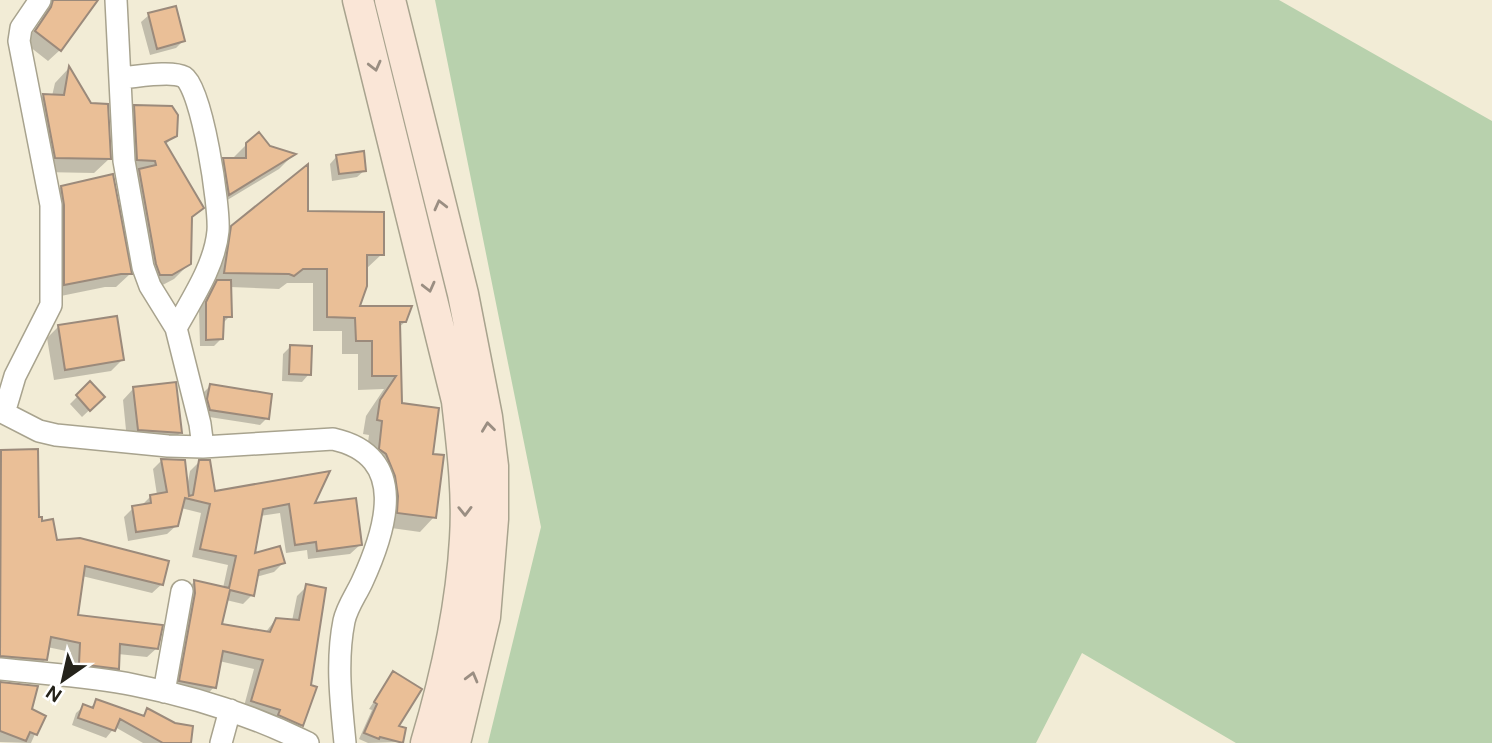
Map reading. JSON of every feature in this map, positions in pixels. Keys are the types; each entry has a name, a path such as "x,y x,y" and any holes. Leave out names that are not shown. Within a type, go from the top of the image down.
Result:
{"main road":[{"path":"358,0 457,401 463,452 465,538 453,643 426,743"},
{"path":"390,0 463,294 493,466 493,520 485,617 455,743"}],"street":[{"path":"40,0 21,28 19,41 51,205 51,305 15,376 2,412 56,435 203,447 332,439 347,442 377,464 382,472 384,492 380,536 345,617 341,640 340,694 345,743"},
{"path":"116,0 124,161 144,267 155,296 176,328 200,424 203,447"},
{"path":"121,78 169,74 183,76 192,84 201,110 218,231 200,284 176,328"},
{"path":"164,692 182,591"},
{"path":"0,669 132,684 230,710 274,726 307,743"},
{"path":"221,743 230,710"}],"green space":[{"path":"435,0 1279,0 1492,121 1492,743 1236,743 1082,653 1036,743 488,743 541,527"}],"building":[{"path":"53,0 98,0 61,51 35,31"},
{"path":"176,6 185,41 157,49 148,13"},
{"path":"69,66 91,103 108,104 111,159 55,158 43,94 64,95"},
{"path":"134,105 172,106 178,115 177,136 165,142 204,208 192,217 191,264 172,275 160,275 156,264 139,169 156,165 155,161 137,160"},
{"path":"259,132 270,146 296,154 229,195 223,158 246,158 246,143"},
{"path":"364,151 366,171 339,174 336,155"},
{"path":"308,164 308,211 384,212 384,255 367,255 367,286 360,306 412,306 406,322 400,322 402,403 439,408 433,454 444,455 436,518 397,513 395,476 386,454 379,449 382,421 377,420 380,400 396,376 372,376 372,341 356,341 355,318 327,317 327,269 303,269 294,276 224,273 231,226"},
{"path":"113,174 132,274 64,285 64,205 61,186"},
{"path":"217,280 231,280 232,317 224,317 223,339 206,340 206,302"},
{"path":"117,316 124,360 65,370 58,325"},
{"path":"290,345 312,346 311,375 289,374"},
{"path":"90,381 105,397 90,411 76,395"},
{"path":"176,382 182,433 138,430 133,387"},
{"path":"210,384 272,394 269,419 210,410 207,399"},
{"path":"38,449 39,517 42,517 42,521 53,519 57,540 80,538 169,561 163,585 85,566 78,615 163,625 158,649 120,644 119,669 79,664 80,643 51,637 47,660 0,656 1,450"},
{"path":"161,459 185,460 189,496 193,495 199,460 210,460 215,491 330,471 315,503 356,498 362,545 317,551 316,542 295,545 289,504 263,509 255,553 280,546 285,563 259,570 254,596 230,590 222,624 270,632 276,618 299,620 306,584 326,588 311,685 317,687 303,726 278,715 280,710 251,701 263,660 223,651 216,688 179,681 195,593 194,580 229,588 236,556 200,549 210,504 185,498 178,526 136,532 132,506 151,503 150,495 167,492"},
{"path":"393,671 422,689 399,726 406,728 403,743 364,733 377,704 374,702"},
{"path":"0,682 38,686 32,709 46,716 37,735 30,732 26,741 0,731"},
{"path":"96,699 144,716 147,708 175,723 193,726 191,743 163,743 120,719 115,731 78,718 83,704 93,708"}]}
